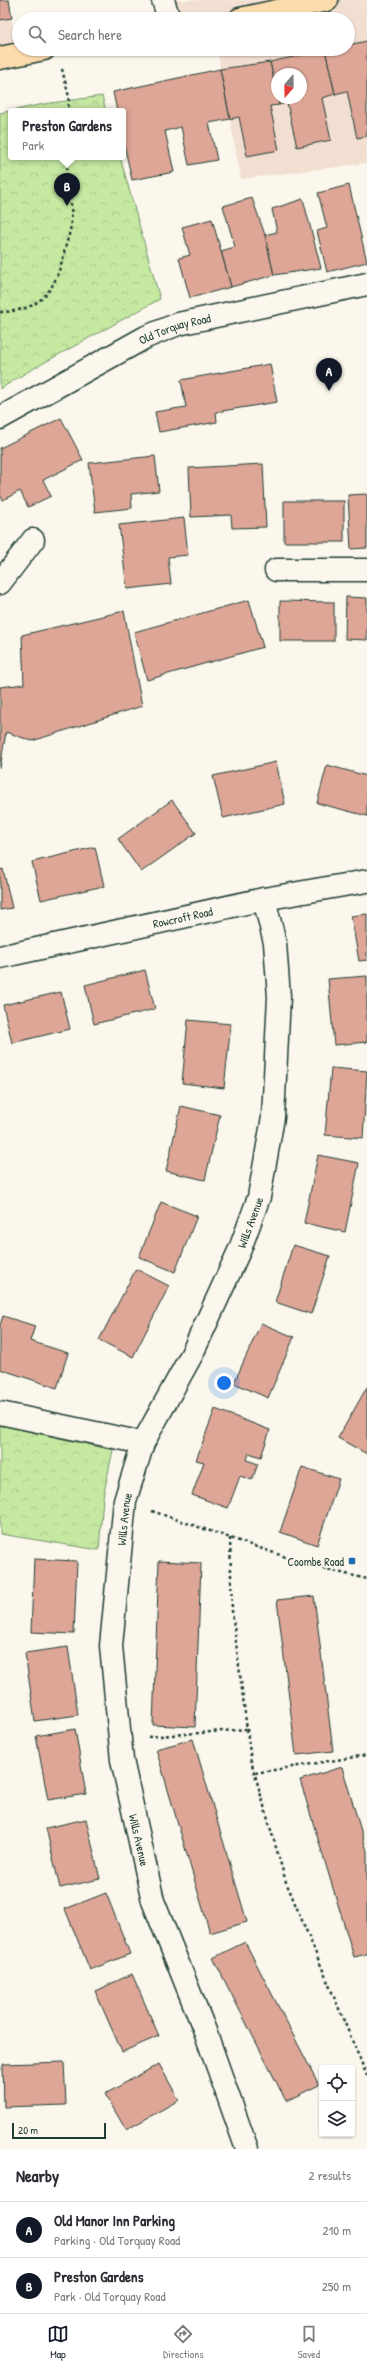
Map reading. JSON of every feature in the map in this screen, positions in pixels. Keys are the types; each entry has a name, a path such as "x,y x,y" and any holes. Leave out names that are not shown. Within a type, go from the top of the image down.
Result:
{"main road":[{"path":"272,12 327,0"},
{"path":"0,58 12,56"}],"street":[{"path":"162,0 166,12"},
{"name":"Old Torquay Road","path":"0,418 146,337 178,324 367,284"},
{"path":"0,583 33,540"},
{"path":"276,570 367,570"},
{"name":"Rowcroft Road","path":"0,957 264,899 367,881"},
{"name":"Wills Avenue","path":"247,2149 207,2039 153,1901 122,1760 111,1646 125,1501 142,1443 192,1354 240,1250 258,1197 273,1117 279,997 274,943 264,899"},
{"path":"0,1413 142,1443"}],"path":[{"path":"60,63 69,97 68,108"},
{"path":"0,312 19,312 37,304 54,285 72,222 67,160"},
{"path":"125,1501 312,1566 367,1579"},
{"path":"230,1538 232,1612 247,1728 255,1773 286,1882 367,2076"},
{"path":"120,1740 247,1728"},
{"path":"255,1773 367,1755"}],"shaded area":[{"path":"0,0 9,0 12,20 12,55 0,58"},
{"path":"168,0 367,0 367,163 241,179 218,56 355,56 355,12 169,12"}],"green space":[{"path":"102,96 105,108 24,108"},
{"path":"8,111 8,160 121,160 160,299 29,371 0,389 0,113"},
{"path":"0,1425 113,1450 103,1497 99,1550 0,1534"}],"building":[{"path":"0,0 9,0 12,18 0,20"},
{"path":"367,41 367,136 357,138 347,91 335,94 326,56 355,56 355,44"},
{"path":"298,56 326,56 335,94 322,98 331,140 297,147 287,104 307,104 307,68 271,68 270,62"},
{"path":"270,62 271,104 279,105 270,106 279,150 247,156 239,117 230,119 220,69"},
{"path":"220,69 230,119 209,123 217,160 189,165 181,127 165,131 174,172 132,180 126,153 126,108 116,108 113,92"},
{"path":"349,185 367,262 327,272 317,231 327,228 318,193"},
{"path":"252,198 265,235 274,275 231,287 221,251 235,247 223,206"},
{"path":"303,199 321,268 274,275 265,235 277,232 272,209"},
{"path":"212,219 231,287 190,298 179,258 190,255 182,227"},
{"path":"270,364 277,402 216,412 217,422 159,432 155,412 186,407 181,380"},
{"path":"61,418 83,460 43,480 51,496 28,507 20,491 3,500 0,495 0,448"},
{"path":"155,456 159,491 131,494 132,508 95,512 89,463"},
{"path":"263,464 266,527 232,528 231,515 191,517 189,468"},
{"path":"367,494 367,548 351,549 348,495"},
{"path":"284,501 344,501 344,542 284,542"},
{"path":"184,518 188,555 168,557 171,584 127,589 119,525"},
{"path":"346,597 367,598 367,640 345,639"},
{"path":"249,600 263,647 147,680 134,632"},
{"path":"280,601 334,602 334,641 280,641"},
{"path":"124,611 142,706 32,741 6,732 0,768 0,687 24,684 22,635"},
{"path":"276,762 285,804 223,818 213,776"},
{"path":"327,765 367,776 367,816 317,803"},
{"path":"172,800 196,833 141,872 118,839"},
{"path":"95,847 104,886 41,900 32,862"},
{"path":"3,869 12,908 0,910 0,870"},
{"path":"367,914 367,960 359,961 351,916"},
{"path":"145,970 155,1009 94,1024 85,985"},
{"path":"367,976 367,1042 334,1045 328,979"},
{"path":"61,992 70,1029 12,1043 3,1005"},
{"path":"188,1020 231,1024 224,1088 182,1083"},
{"path":"331,1068 367,1071 363,1138 325,1135"},
{"path":"181,1106 220,1115 205,1180 166,1171"},
{"path":"318,1155 359,1163 345,1232 304,1223"},
{"path":"161,1202 197,1216 175,1272 139,1257"},
{"path":"293,1245 330,1256 311,1314 275,1302"},
{"path":"136,1269 169,1286 133,1357 99,1340"},
{"path":"3,1316 35,1326 30,1341 68,1353 57,1388 0,1369 0,1325"},
{"path":"261,1323 294,1337 268,1398 234,1383"},
{"path":"367,1387 367,1454 338,1438"},
{"path":"215,1409 270,1430 261,1457 249,1453 247,1460 258,1464 252,1480 240,1476 228,1508 192,1495 204,1462 196,1460"},
{"path":"302,1467 339,1479 317,1545 280,1532"},
{"path":"34,1559 77,1561 74,1634 31,1632"},
{"path":"159,1561 201,1563 195,1727 153,1725"},
{"path":"314,1596 333,1751 296,1755 277,1600"},
{"path":"68,1647 78,1715 35,1721 25,1653"},
{"path":"75,1729 86,1794 48,1800 36,1736"},
{"path":"193,1739 247,1922 210,1933 156,1749"},
{"path":"342,1767 367,1851 367,1954 354,1957 300,1780"},
{"path":"86,1819 100,1879 60,1888 46,1828"},
{"path":"106,1893 130,1954 90,1970 65,1909"},
{"path":"245,1942 319,2085 286,2101 213,1958"},
{"path":"132,1974 159,2036 122,2052 95,1991"},
{"path":"64,2062 66,2105 4,2107 3,2064"},
{"path":"159,2064 179,2100 126,2130 105,2094"}],"place":[{"name":"Preston Gardens","path":"67,206"},
{"name":"Old Manor Inn Parking","path":"329,391"},
{"name":"Coombe Road","path":"352,1561"}]}
